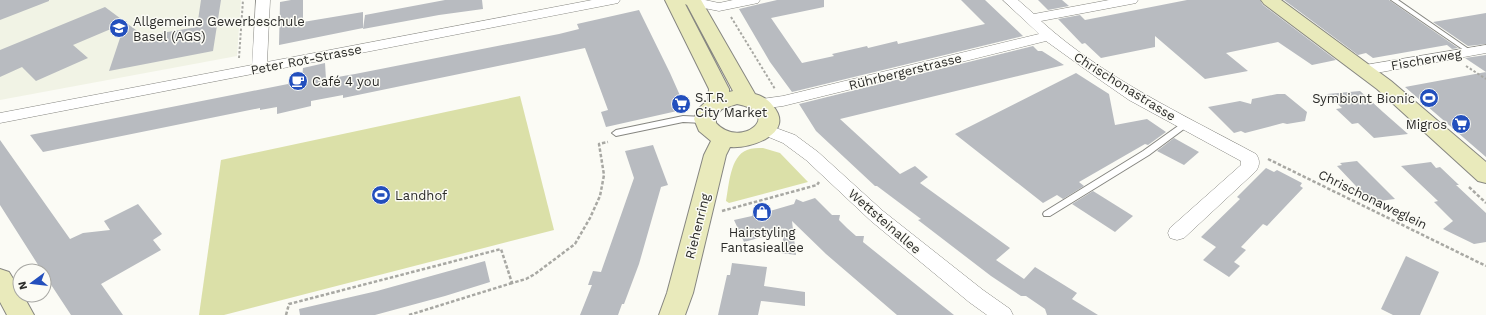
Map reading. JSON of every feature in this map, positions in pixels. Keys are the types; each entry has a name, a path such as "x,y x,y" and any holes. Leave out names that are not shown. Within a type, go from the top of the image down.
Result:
{"main road":[{"path":"674,0 719,89 718,101"},
{"path":"1270,0 1365,70 1486,175"},
{"path":"692,1 754,101"},
{"path":"737,97 754,101 766,109 769,116 769,122 765,129 756,137 732,140 715,134 707,127 705,120 709,109 718,101 737,97"},
{"name":"Riehenring","path":"672,315 680,293 715,155 723,138"},
{"path":"0,279 21,315"}],"street":[{"path":"259,68 263,0"},
{"name":"Peter Rot-Strasse","path":"0,118 613,0"},
{"path":"692,1 719,7 753,0"},
{"name":"Chrischonastrasse","path":"1010,0 1049,36 1108,79 1185,124 1250,158"},
{"path":"1031,19 1131,0"},
{"name":"Rührbergerstrasse","path":"754,101 783,101 1049,36"},
{"name":"Fischerweg","path":"1365,70 1486,49"},
{"name":"Wettsteinallee","path":"765,129 789,139 812,156 877,216 976,296 1003,315"},
{"path":"1177,233 1250,167 1250,158"}],"lane":[{"path":"1394,0 1470,52"},
{"path":"616,133 683,119 705,120"},
{"path":"1047,214 1146,153 1185,124"}],"path":[{"path":"239,59 243,0"},
{"path":"719,7 727,9 779,95"},
{"path":"409,315 526,279 575,244 590,218 600,196 604,175 599,144 612,141 616,133"},
{"name":"Chrischonaweglein","path":"1250,158 1266,158 1486,266"},
{"path":"722,211 817,185 820,181"},
{"path":"1469,187 1486,203"},
{"path":"286,315 289,304 501,249 512,283"}],"shaded area":[{"name":"Allgemeine Gewerbeschule Basel (AGS)","path":"0,0 241,0 237,56 0,100"}],"green space":[{"name":"Landhof","path":"520,96 554,230 224,315 199,315 221,160"},
{"path":"753,148 763,148 780,153 808,182 729,203 726,201 729,180 737,158 741,153 747,150"}],"building":[{"path":"0,0 49,0 49,1 0,20"},
{"path":"201,0 221,0 213,51 109,71 125,23 73,45 88,58 36,81 22,67 0,77 0,50 105,7 144,36 197,27"},
{"path":"303,0 303,22 363,12 363,28 279,45 280,2"},
{"path":"445,0 482,0 483,9 439,15 363,29 365,15"},
{"path":"777,0 824,0 824,7 771,18 802,63 834,56 832,54 867,46 868,48 897,41 898,44 985,24 961,0 985,0 1023,36 792,92 770,62 739,9"},
{"path":"1038,0 1062,0 1069,6 1048,10"},
{"path":"1187,0 1260,0 1263,5 1336,60 1312,65 1278,42 1226,53 1248,71 1205,79 1155,36 1155,47 1101,58 1085,43 1082,44 1058,19 1080,15 1085,20"},
{"path":"1284,0 1389,0 1458,48 1452,49 1447,45 1373,58 1366,53 1358,55"},
{"path":"639,10 686,109 606,127 601,112 608,110 585,48 343,98 343,95 311,101 311,106 277,114 277,107 260,110 260,108 43,152 30,135 288,84 288,80 302,78 303,68 325,63 326,79 559,34 579,29 577,24"},
{"path":"1486,13 1486,44 1468,46 1433,22"},
{"path":"1033,46 1038,51 1042,51 1064,65 840,119 900,174 915,166 928,177 920,183 1010,248 996,260 1024,279 1035,267 1077,293 1072,299 1098,315 1047,315 1045,309 1026,296 1021,296 991,276 918,220 921,219 875,186 816,131 799,104"},
{"path":"1486,55 1486,72 1465,58"},
{"path":"1486,72 1486,157 1405,87"},
{"path":"1076,73 1109,94 1115,125 1147,119 1166,132 1148,145 1145,144 1079,182 1084,186 1063,199 1057,195 1043,203 955,134"},
{"path":"1360,91 1408,134 1374,138 1358,123 1352,124 1336,109 1342,108 1327,94"},
{"path":"1285,94 1307,112 1305,121 1287,124 1283,123 1245,133 1241,131 1234,133 1208,107 1240,101 1251,104 1252,99"},
{"path":"1174,138 1199,152 1184,165 1157,151"},
{"path":"0,140 70,239 83,233 110,230 104,221 138,204 162,234 153,240 161,250 101,284 123,315 71,315 52,286 52,263 37,263 0,205"},
{"path":"653,145 668,185 661,187 639,264 624,304 622,304 618,315 580,315 592,285 588,285 593,271 601,272 634,178 625,151"},
{"path":"1357,161 1395,199 1371,202 1337,166 1342,165 1340,163"},
{"path":"1431,162 1436,168 1440,167 1459,185 1456,185 1486,213 1486,242 1474,244 1443,229 1453,221 1434,202 1438,201 1401,166"},
{"path":"1266,168 1274,172 1277,170 1302,183 1300,186 1303,188 1267,226 1263,224 1241,247 1246,250 1234,262 1240,266 1229,277 1203,260 1216,247 1201,237 1240,199 1237,197"},
{"path":"1093,191 1133,216 1115,232 1072,204"},
{"path":"815,198 832,215 840,215 839,220 856,236 864,236 863,242 954,315 897,315 826,254 792,221 796,255 781,253 784,231 744,242 734,220 752,216 753,209 765,205 770,211 794,204 796,199 803,202"},
{"path":"1406,256 1439,272 1420,315 1393,315 1381,309"},
{"path":"485,261 490,282 445,296 375,315 300,315 299,309 377,291"},
{"path":"732,263 767,267 764,286 805,292 805,306 761,301 758,315 718,315 727,275 730,275"}],"place":[{"name":"Allgemeine Gewerbeschule Basel (AGS)","path":"119,28"},
{"name":"Café 4 you","path":"298,81"},
{"name":"Symbiont Bionic","path":"1429,98"},
{"name":"S.T.R. City Market","path":"681,104"},
{"name":"Migros","path":"1461,124"},
{"name":"Landhof","path":"381,195"},
{"name":"Hairstyling Fantasieallee","path":"762,212"}]}
